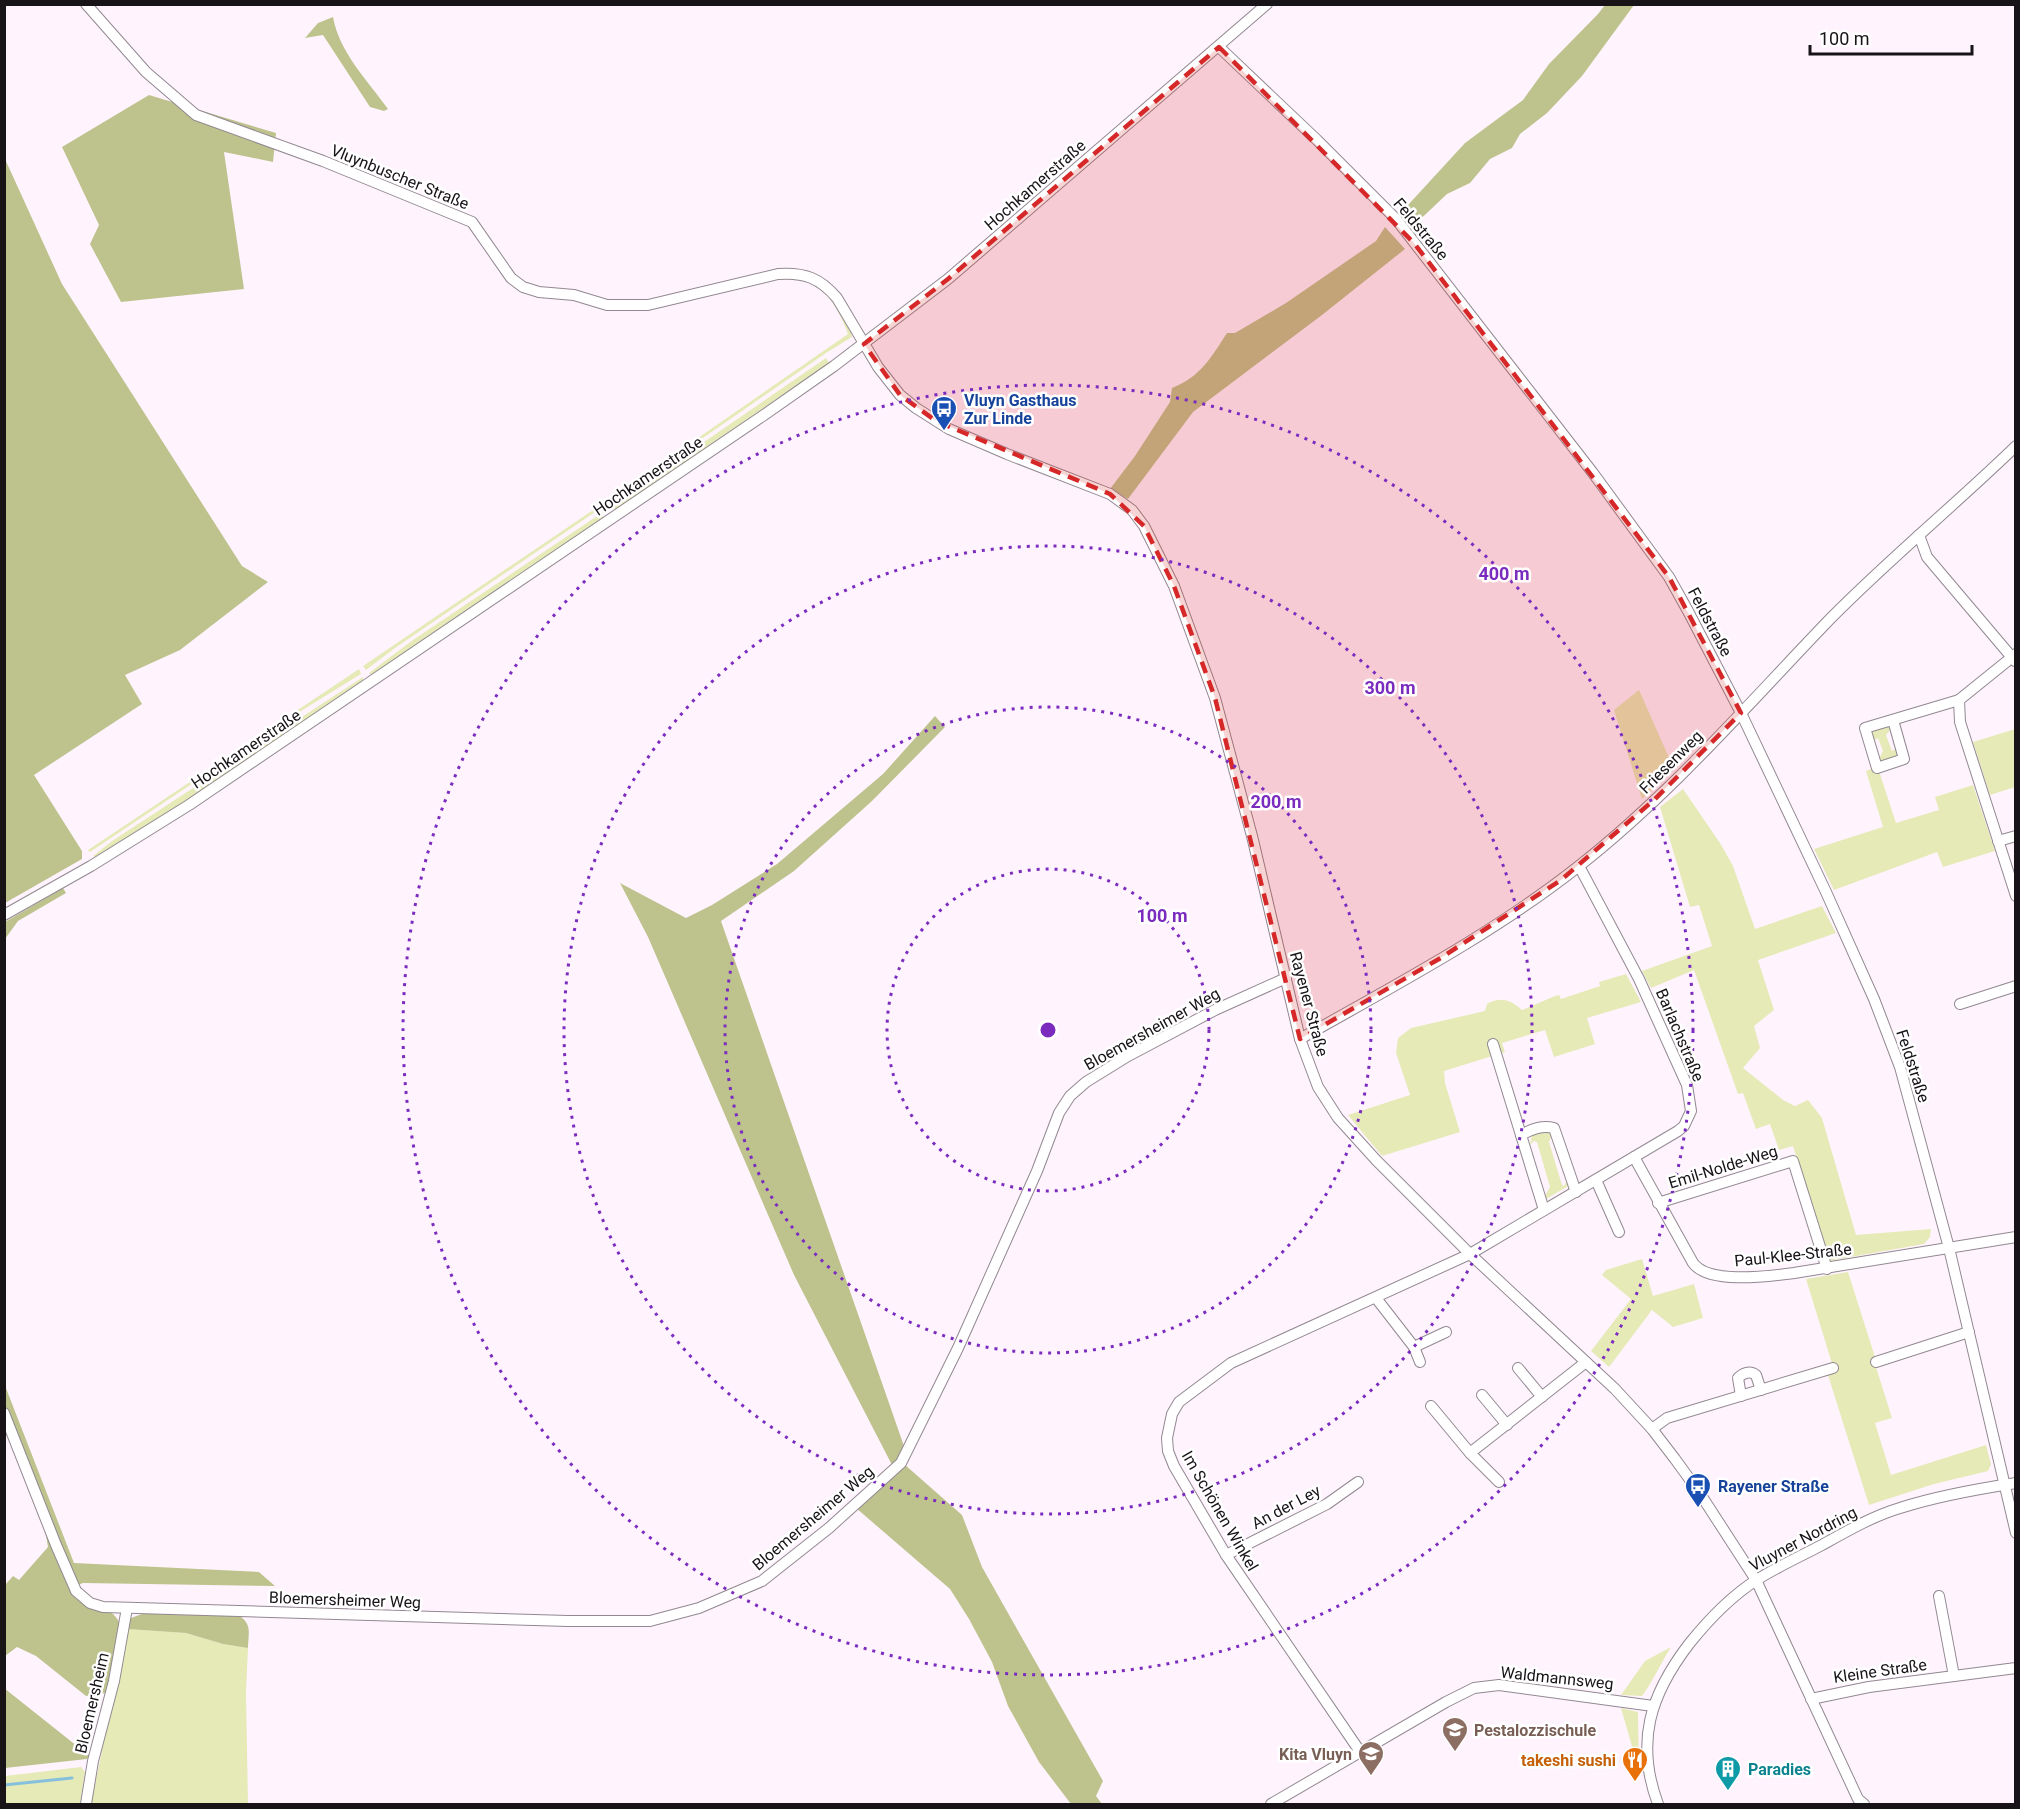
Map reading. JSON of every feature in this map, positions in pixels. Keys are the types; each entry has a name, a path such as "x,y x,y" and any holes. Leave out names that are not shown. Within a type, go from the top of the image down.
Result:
{"street":[{"name":"Vluynbuscher Straße","path":"86,4 146,72 196,115 323,162 472,222 511,278 523,287 539,292 574,295 607,305 627,306 648,305 778,274 804,274 829,288 844,308 864,344"},
{"name":"Hochkamerstraße","path":"4,915 91,866 189,805 764,415 864,344 956,272 1267,4"},
{"name":"Feldstraße","path":"1219,47 1396,219 1593,473 1669,577 1742,713 1874,999 1900,1067 2010,1484 2016,1533"},
{"name":"Rayener Straße","path":"864,344 878,367 900,395 936,421 1007,454 1110,494 1132,510 1144,526 1174,586 1215,698 1252,836 1300,1039 1318,1087 1338,1118 1376,1160 1470,1254 1586,1362 1652,1428 1699,1492 1756,1580 1858,1799 1864,1804"},
{"name":"Friesenweg","path":"1300,1039 1439,960 1526,906 1579,866 1655,799 1742,713 1832,618 1919,535 2014,451"},
{"path":"1893,720 1904,759 1877,768 1865,728 1959,700 2014,658 1927,557 1919,535"},
{"path":"1959,700 1960,722 2016,896"},
{"path":"1998,841 2016,836"},
{"name":"Barlachstraße","path":"1470,1254 1684,1126 1691,1111 1687,1084 1639,979 1579,866"},
{"name":"Bloemersheimer Weg","path":"4,1413 76,1591 90,1603 103,1607 568,1621 650,1621 699,1608 762,1581 829,1528 901,1463 958,1348 1037,1171 1059,1113 1070,1096 1086,1082 1128,1056 1215,1010 1286,978"},
{"path":"1960,1004 2016,987"},
{"path":"1493,1044 1544,1210"},
{"path":"1521,1136 1545,1126 1554,1128 1576,1192"},
{"name":"Paul-Klee-Straße","path":"1634,1157 1658,1203 1698,1269 1717,1276 1768,1276 1827,1269 2016,1237"},
{"name":"Emil-Nolde-Weg","path":"1658,1203 1793,1161 1827,1269"},
{"path":"1596,1180 1618,1232"},
{"name":"Im Schönen Winkel","path":"1361,1753 1226,1555 1174,1466 1168,1451 1169,1425 1179,1402 1231,1363 1470,1254"},
{"path":"1376,1298 1414,1347 1420,1362"},
{"path":"1414,1347 1446,1332"},
{"path":"1876,1362 1969,1332"},
{"path":"1470,1453 1586,1362"},
{"path":"1518,1368 1542,1397"},
{"path":"1652,1428 1667,1418 1833,1368"},
{"path":"1741,1396 1738,1378 1745,1373 1750,1372 1756,1375 1761,1390"},
{"path":"1482,1395 1507,1425"},
{"path":"1431,1406 1470,1453 1499,1482"},
{"name":"An der Ley","path":"1226,1555 1327,1504 1358,1482"},
{"name":"Vluyner Nordring","path":"1658,1804 1647,1759 1647,1735 1653,1706 1666,1678 1706,1622 1756,1580 1889,1512 1941,1497 2010,1484"},
{"name":"Kleine Straße","path":"1939,1596 1954,1676"},
{"name":"Bloemersheim","path":"86,1804 93,1761 114,1681 127,1608"},
{"name":"Kleine Straße","path":"1811,1699 1851,1690 2016,1668"},
{"name":"Waldmannsweg","path":"1272,1804 1446,1702 1474,1688 1499,1685 1653,1706"}],"highlighted area":[{"path":"1219,47 1414,243 1669,577 1741,713 1655,799 1561,880 1439,959 1300,1039 1215,698 1174,586 1144,526 1110,494 936,421 900,395 864,344 948,279"}],"green space":[{"path":"1605,5 1634,5 1582,76 1547,113 1520,134 1512,148 1490,159 1470,183 1447,194 1410,229 1397,217 1465,143 1523,100 1549,64"},
{"path":"333,17 336,30 348,54 388,109 384,111 370,107 323,35 305,38 318,23"},
{"path":"149,95 276,133 273,162 224,152 244,289 121,302 90,244 99,225 62,147"},
{"path":"5,159 62,284 242,566 268,582 180,650 125,675 142,704 34,775 82,851 82,859 5,903"},
{"path":"1385,227 1405,249 1193,412 1128,499 1110,489 1135,456 1170,402 1172,388 1182,384 1197,372 1227,333 1235,333 1286,303 1376,241"},
{"path":"777,277 802,277 818,286 826,293 833,301 846,320 852,337 606,505 604,503 848,334 837,310 820,288 805,280"},
{"path":"826,358 829,363 615,510 608,508"},
{"path":"599,506 601,508 366,670 363,666"},
{"path":"603,512 603,518 599,521 372,675 369,673 413,640"},
{"path":"359,669 361,674 301,711 90,852 88,850"},
{"path":"363,677 363,681 186,801 96,857 93,856 112,841"},
{"path":"1639,690 1674,769 1642,799 1614,710"},
{"path":"935,716 945,727 872,801 794,871 721,921 905,1449 892,1465 794,1275 648,937 620,883 686,918 712,905 777,864 883,774"},
{"path":"1885,725 1891,729 1886,735 1892,751 1898,747 1896,757 1883,761 1879,759 1883,751 1878,738 1872,742 1872,731"},
{"path":"2015,729 2015,787 1990,795 1973,742"},
{"path":"1874,768 1879,771 1896,823 1939,810 1935,797 1973,785 1995,851 1943,867 1937,852 1834,890 1814,849 1883,827 1866,771"},
{"path":"1683,789 1733,866 1755,929 1822,906 1836,933 1758,960 1774,1010 1754,1026 1760,1048 1743,1068 1783,1100 1795,1106 1808,1100 1822,1118 1856,1235 1931,1229 1930,1237 1924,1244 1828,1261 1793,1146 1779,1150 1770,1124 1756,1129 1743,1093 1738,1094 1694,970 1651,988 1642,971 1712,946 1699,905 1690,907 1660,807"},
{"path":"63,888 66,893 18,921 5,939 5,922"},
{"path":"1626,974 1641,1002 1587,1018 1595,1044 1554,1057 1545,1030 1502,1043 1505,1052 1444,1071 1445,1083 1460,1132 1382,1156 1348,1115 1410,1095 1396,1053 1398,1038 1411,1028 1485,1011 1487,1004 1497,1000 1510,1002 1522,1010 1555,996 1559,995 1561,999 1600,986 1599,982"},
{"path":"1540,1130 1551,1132 1549,1142 1562,1185 1564,1186 1567,1181 1570,1185 1546,1199 1545,1196 1550,1187 1537,1142 1534,1141 1530,1145 1532,1135"},
{"path":"1642,1259 1653,1296 1694,1284 1703,1318 1673,1327 1652,1310 1609,1367 1591,1351 1631,1299 1602,1275 1606,1270"},
{"path":"1848,1272 1892,1418 1875,1423 1891,1475 1986,1445 1991,1464 1988,1471 1934,1484 1869,1505 1827,1372 1834,1370 1806,1279"},
{"path":"4,1383 74,1563 259,1572 275,1586 83,1583 70,1588 106,1608 121,1626 106,1693 86,1696 36,1656 17,1647 5,1656 5,1585 13,1576 19,1580 48,1547 43,1518 13,1443 5,1434"},
{"path":"904,1464 962,1515 982,1567 1103,1781 1096,1796 1102,1804 1071,1804 1039,1762 1008,1706 992,1662 950,1589 856,1508"},
{"path":"150,1611 236,1613 247,1624 248,1648 223,1644 186,1633 127,1629 131,1618"},
{"path":"127,1629 186,1633 223,1644 248,1648 246,1692 248,1804 91,1804"},
{"path":"1671,1647 1642,1696 1621,1695 1645,1661"},
{"path":"4,1688 87,1754 90,1754 87,1759 5,1768"},
{"path":"1621,1708 1638,1712 1639,1771"},
{"path":"81,1767 85,1772 80,1804 5,1804 5,1776"}],"waterway":[{"path":"4,1785 72,1778"}],"place":[{"name":"Vluyn Gasthaus Zur Linde","path":"944,432"},
{"name":"Rayener Straße","path":"1698,1509"},
{"name":"Pestalozzischule","path":"1455,1753"},
{"name":"Kita Vluyn","path":"1371,1777"},
{"name":"takeshi sushi","path":"1635,1783"},
{"name":"Paradies","path":"1728,1792"}]}
